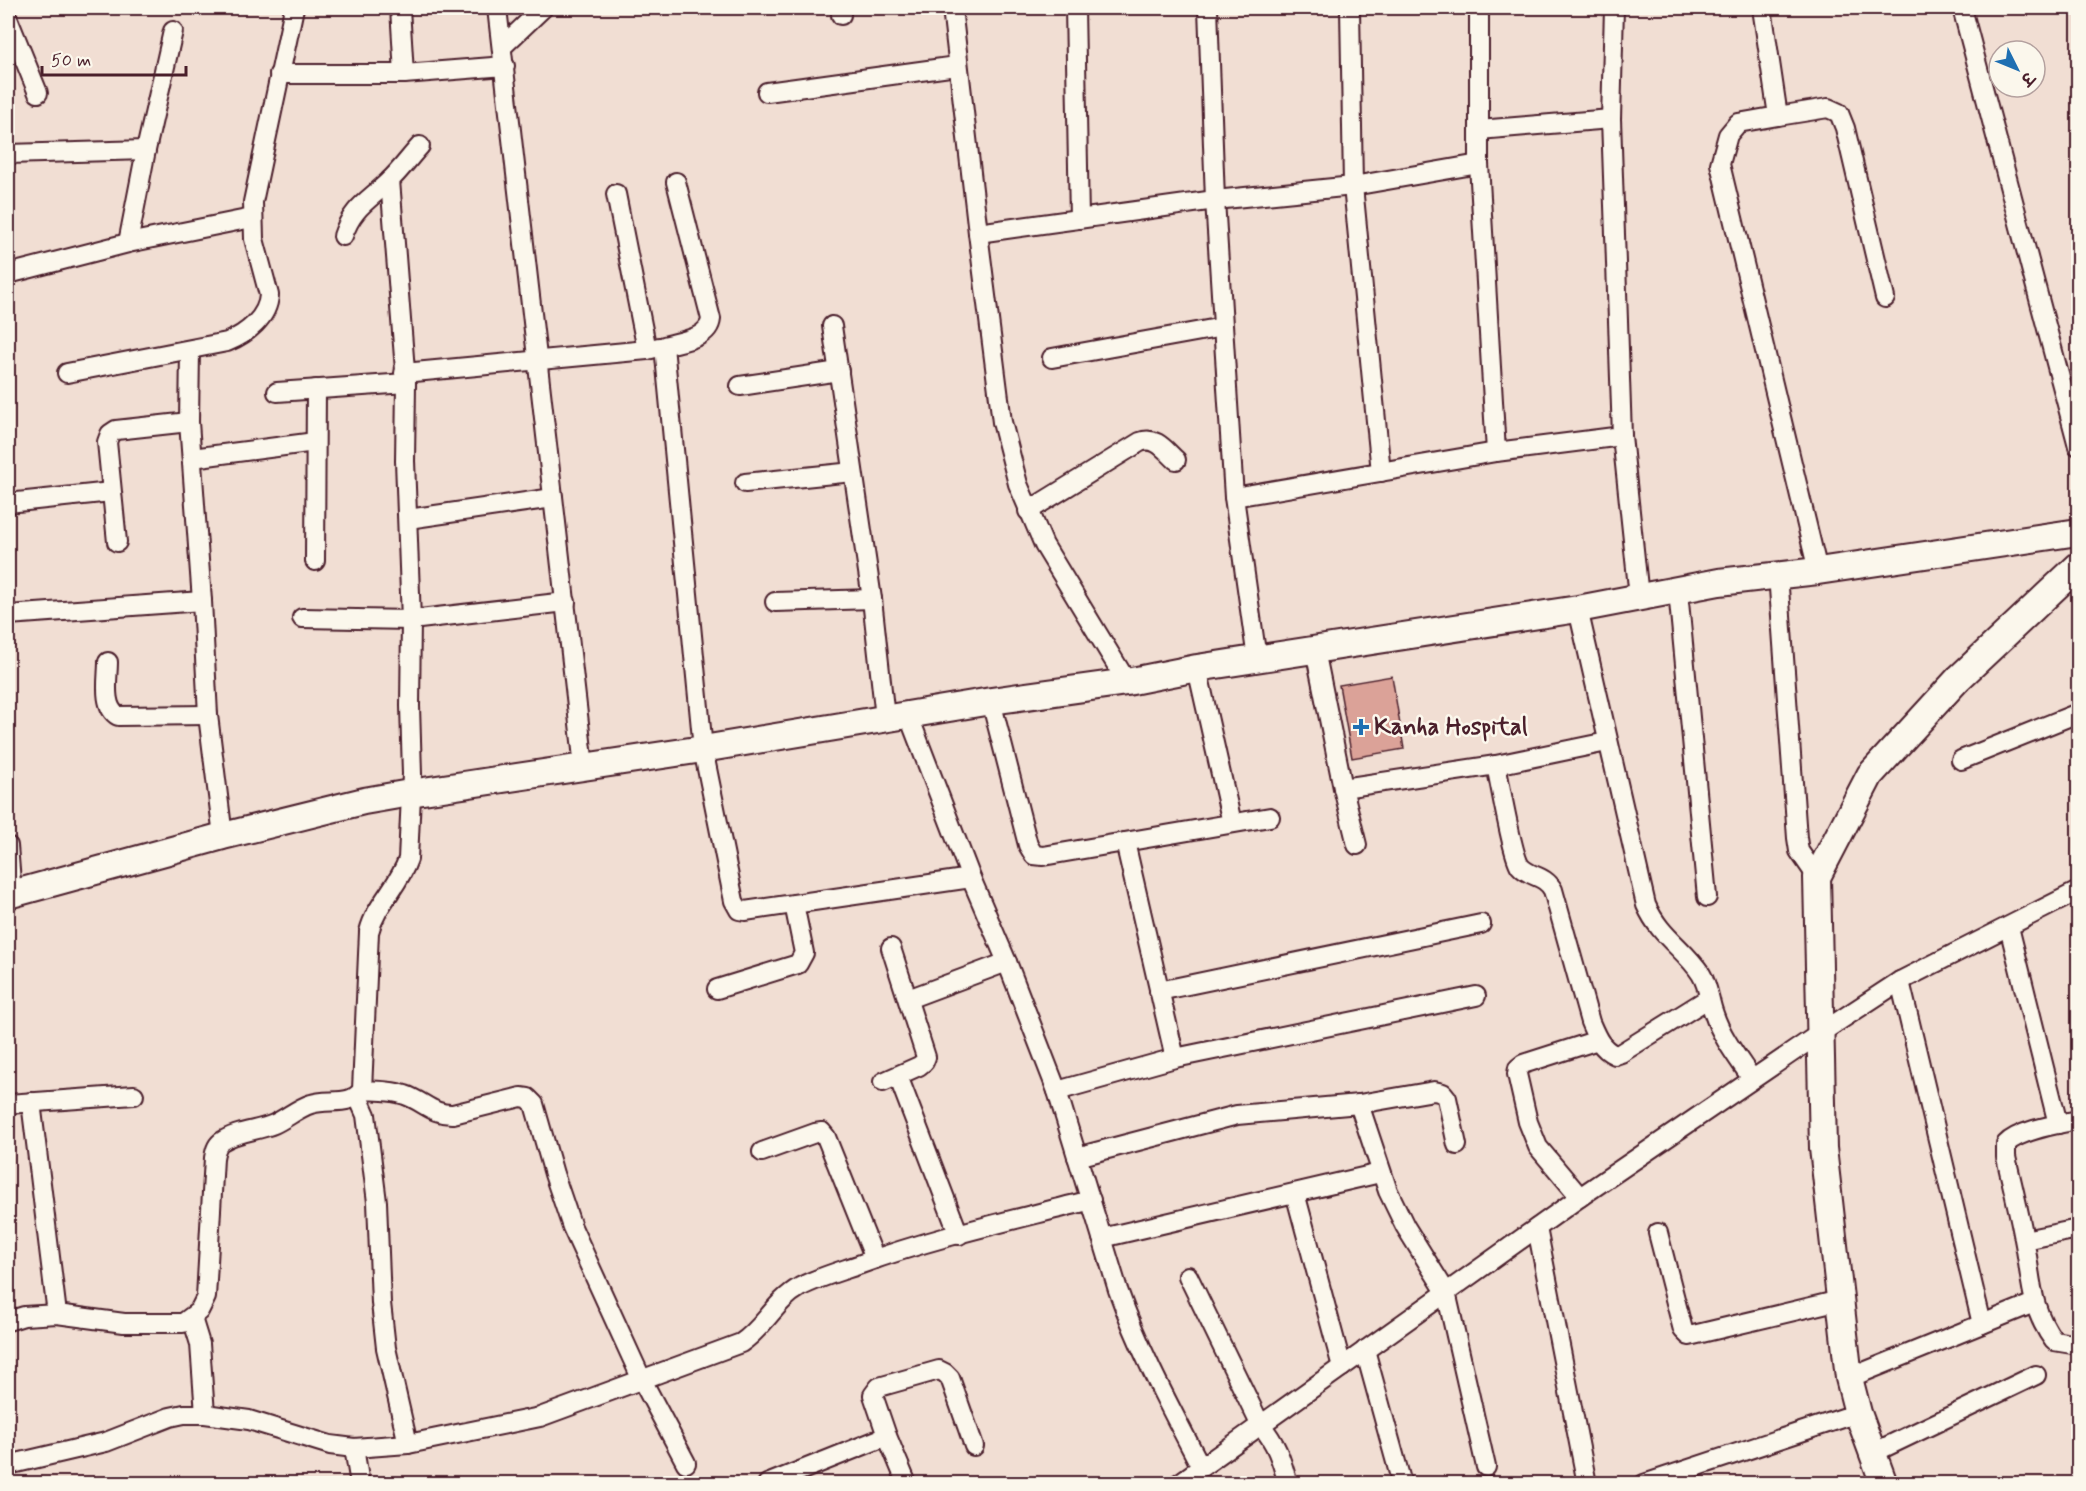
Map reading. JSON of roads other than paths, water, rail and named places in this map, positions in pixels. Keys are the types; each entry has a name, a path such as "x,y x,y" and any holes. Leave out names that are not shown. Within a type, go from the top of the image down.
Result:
{"main road":[{"path":"10,894 364,801 703,749 991,701 1127,682 1197,668 1578,609 1719,582 1818,571 2079,532"},
{"path":"1884,1484 1858,1413 1849,1378 1823,1148 1817,878 1870,775 1958,679 2078,568"}],"street":[{"path":"67,373 190,350 238,338 247,332 268,304 269,295 254,239 253,202 294,8"},
{"path":"400,8 404,74"},
{"path":"497,8 584,767"},
{"path":"503,46 543,8"},
{"path":"952,8 957,66 1002,422 1018,484 1044,544 1127,682"},
{"path":"1075,8 1078,219"},
{"path":"1208,8 1215,200 1234,497 1257,659"},
{"path":"1350,8 1353,186 1380,472"},
{"path":"1479,8 1479,164 1496,452"},
{"path":"1614,8 1611,119 1622,436 1640,597"},
{"path":"1762,8 1778,116"},
{"path":"1962,8 2079,446"},
{"path":"8,19 12,42 38,93"},
{"path":"129,243 146,150 173,31"},
{"path":"279,74 404,74 505,66"},
{"path":"767,92 957,66"},
{"path":"1818,571 1720,164 1728,135 1738,123 1828,108 1839,113 1845,128 1886,298"},
{"path":"1479,130 1611,119"},
{"path":"343,236 347,221 354,212 390,180 420,146"},
{"path":"8,154 146,150"},
{"path":"978,233 1215,200 1353,186 1479,164"},
{"path":"390,180 405,378 405,461 411,620 408,859 404,872 373,917 369,932 360,1094 366,1115 377,1202 381,1303 386,1348 408,1444"},
{"path":"277,392 655,348 705,333 710,327 711,319 676,182"},
{"path":"616,194 655,348 703,749 734,902 739,910 745,911 971,878"},
{"path":"8,274 129,243 252,218"},
{"path":"832,326 872,600 897,716 1007,962 1057,1091 1118,1290 1139,1344 1201,1467"},
{"path":"1052,358 1222,327"},
{"path":"190,350 189,422 202,601 207,715 223,837"},
{"path":"740,386 838,371"},
{"path":"315,561 316,389"},
{"path":"117,542 107,442 110,434 116,430 189,422"},
{"path":"1234,497 1496,452 1622,436"},
{"path":"1028,511 1148,439 1157,442 1176,460"},
{"path":"192,458 315,442"},
{"path":"745,483 853,472"},
{"path":"8,503 111,492"},
{"path":"408,519 553,498"},
{"path":"1778,574 1797,838 1799,852 1817,878"},
{"path":"1678,591 1707,897"},
{"path":"776,602 872,600"},
{"path":"8,615 202,601"},
{"path":"302,618 411,620 566,602"},
{"path":"1578,609 1646,905 1661,932 1699,971 1706,983 1720,1029 1752,1079"},
{"path":"1315,650 1357,845"},
{"path":"108,662 109,706 118,716 207,715"},
{"path":"1197,668 1232,823"},
{"path":"991,701 1028,845 1034,855 1043,856 1270,818"},
{"path":"1961,760 2079,713"},
{"path":"1343,788 1496,765 1607,742"},
{"path":"1496,765 1517,860 1528,873 1543,878 1553,890 1581,993 1598,1040 1608,1052 1615,1055 1622,1053 1709,998"},
{"path":"1125,842 1174,1058"},
{"path":"8,846 10,894"},
{"path":"1178,1484 1580,1197 1819,1034 1900,981 2079,891"},
{"path":"717,989 798,964 804,953 794,904"},
{"path":"1159,992 1481,924"},
{"path":"2009,927 2058,1124"},
{"path":"891,948 926,1057 919,1066 890,1079 960,1234"},
{"path":"908,999 1007,962"},
{"path":"1900,981 1982,1324"},
{"path":"1057,1091 1174,1058 1476,996"},
{"path":"1580,1197 1538,1148 1528,1122 1517,1074 1518,1068 1523,1064 1598,1040"},
{"path":"1077,1157 1237,1115 1359,1104 1439,1091 1447,1098 1457,1145"},
{"path":"8,1321 24,1316 57,1314 145,1324 183,1323 192,1318 200,1311 206,1297 215,1150 220,1143 230,1138 273,1125 319,1101 348,1100 360,1094 402,1093 443,1115 521,1096 528,1098 534,1104 572,1227 642,1380 687,1464"},
{"path":"8,1104 134,1095"},
{"path":"31,1102 57,1314"},
{"path":"1359,1104 1380,1173 1405,1226 1446,1292 1486,1467"},
{"path":"2079,1120 2012,1137 2006,1144 2006,1157 2025,1240 2034,1303 2043,1327 2054,1341 2079,1343"},
{"path":"762,1152 822,1132 875,1259"},
{"path":"1102,1238 1380,1173"},
{"path":"1295,1193 1342,1367"},
{"path":"8,1465 106,1442 184,1414 205,1414 249,1420 330,1445 354,1448 408,1444 540,1417 741,1344 753,1335 774,1307 787,1295 816,1280 875,1259 960,1234 1091,1200"},
{"path":"1537,1228 1587,1484"},
{"path":"2025,1240 2079,1229"},
{"path":"1658,1233 1683,1330 1689,1335 1840,1300"},
{"path":"1188,1276 1260,1424 1278,1449 1288,1484"},
{"path":"1849,1378 2034,1303"},
{"path":"192,1318 200,1344 205,1414"},
{"path":"1365,1350 1402,1484"},
{"path":"908,1484 887,1436 873,1395 879,1387 939,1370 945,1373 950,1378 974,1446"},
{"path":"1873,1453 2036,1375"},
{"path":"1644,1484 1858,1413"},
{"path":"767,1484 887,1436"},
{"path":"354,1448 360,1484"}],"place":[{"name":"Kanha Hospital","path":"1361,727"}]}
